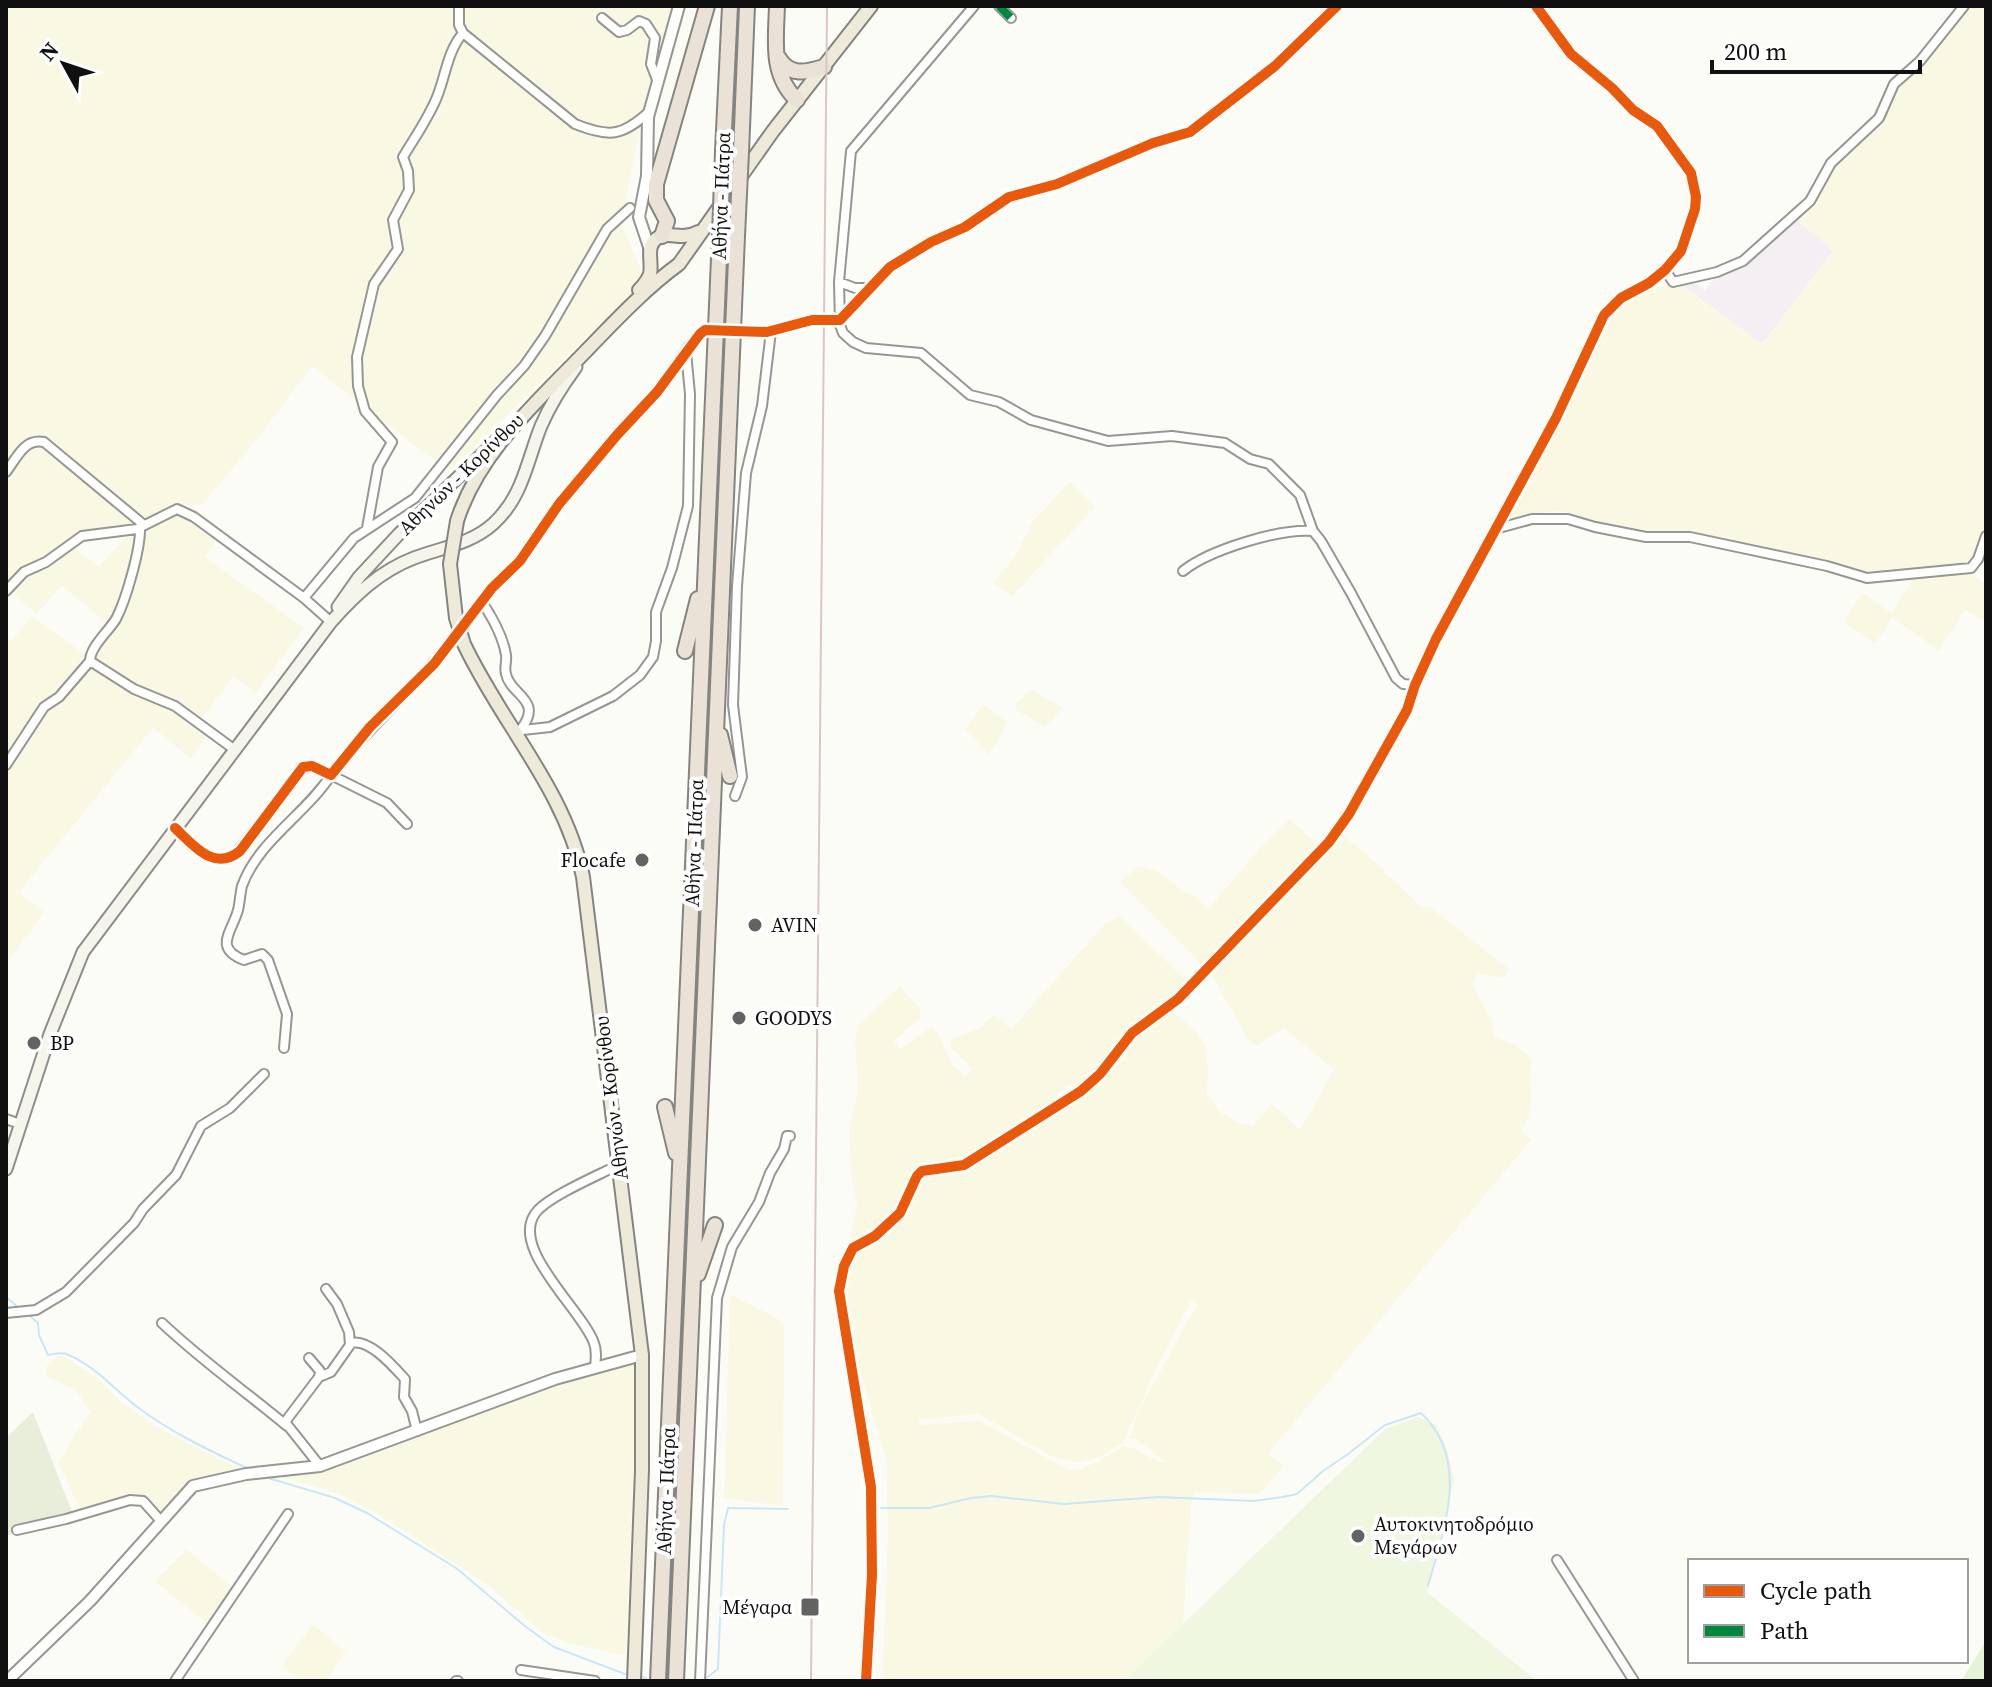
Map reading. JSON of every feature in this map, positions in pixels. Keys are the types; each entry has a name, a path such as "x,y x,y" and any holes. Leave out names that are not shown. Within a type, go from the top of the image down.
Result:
{"highway":[{"path":"665,236 667,221 656,200 656,184 707,6"},
{"name":"Αθήνα - Πάτρα","path":"658,1681 730,6"},
{"name":"Αθήνα - Πάτρα","path":"676,1681 747,6"},
{"path":"777,6 776,53 782,80 797,100"},
{"path":"776,53 783,65 794,72 824,67"},
{"path":"685,651 706,563"},
{"path":"716,719 730,776"},
{"path":"665,1107 680,1170"},
{"path":"692,1289 715,1225"}],"main road":[{"name":"Αθηνών - Κορίνθου","path":"331,622 349,590 368,567 618,319 679,264 797,100 871,6"},
{"path":"665,236 688,237 702,230"},
{"path":"665,236 682,244 684,254"},
{"name":"Αθηνών - Κορίνθου","path":"618,319 647,280 650,254 665,236"},
{"path":"650,254 659,267 670,269"},
{"name":"Αθηνών - Κορίνθου","path":"6,1168 56,1019 83,952 331,622 363,589 388,571 470,539 501,516 519,490 549,408 584,353"},
{"name":"Αθηνών - Κορίνθου","path":"535,403 482,466 467,491 457,521 450,564 456,618 475,667 517,730 560,811 579,858 593,946 642,1355 642,1470 634,1681"}],"street":[{"path":"459,6 459,25 463,33 575,124 596,131 618,133 630,128 649,112"},
{"path":"650,254 639,217 647,176 649,112 679,6"},
{"path":"974,6 851,151 836,320 843,333 853,342 874,350 921,353 970,395 999,402 1031,420 1108,441 1172,436 1229,444 1250,459 1269,464 1290,482 1302,501 1313,531 1327,550 1396,678 1403,684 1415,685"},
{"path":"999,6 1011,18"},
{"path":"836,320 900,261 931,242 965,227 1009,197 1057,184 1153,143 1190,132 1275,66 1337,6"},
{"path":"866,1681 872,1574 871,1487 839,1291 849,1254 900,1213 922,1171 964,1165 1081,1091 1100,1074 1132,1033 1178,999 1231,941 1302,872 1340,828 1407,710 1415,685 1457,600 1499,528 1556,418 1604,315 1621,298 1665,270 1681,251 1695,209 1695,186 1689,169 1654,123 1633,110 1571,54 1536,6"},
{"path":"1649,283 1673,282 1717,272 1743,261 1810,201 1831,163 1879,118 1894,84 1920,61 1964,6"},
{"path":"602,18 619,32 639,21 646,24 655,38 651,64 658,82"},
{"path":"367,528 378,467 392,442 365,411 358,386 358,347 366,326 374,284 398,249 393,220 409,190 408,171 403,157 426,122 453,47 463,33"},
{"path":"304,598 346,546 367,528 415,498 467,436 539,345 607,229 630,208"},
{"path":"641,228 650,236 665,236"},
{"path":"1665,270 1673,282"},
{"path":"839,282 855,288 868,288"},
{"path":"753,333 812,320"},
{"path":"470,616 499,580 524,557 559,504 657,392 705,330"},
{"path":"735,796 742,777 733,695 737,586 746,473 762,406 771,331"},
{"path":"517,730 546,729 613,696 640,675 653,657 656,612 672,568 688,506 690,394 686,352"},
{"path":"6,472 30,442 44,442 142,526"},
{"path":"6,453 15,460"},
{"path":"6,591 24,572 46,562 82,536 142,526 170,511 185,511 304,598 331,622"},
{"path":"1499,528 1532,519 1568,519 1640,536 1690,537 1876,578 1971,568 1978,559 1986,536"},
{"path":"6,765 44,707 59,697 90,661 91,654 107,634 123,604 142,526"},
{"path":"1183,571 1195,561 1224,549 1288,532 1313,531"},
{"path":"482,602 490,613 505,651 506,675 526,701 528,716 517,730"},
{"path":"284,1048 287,1014 271,965 262,954 244,960 235,957 227,947 242,886 252,867 362,736 415,684 451,641"},
{"path":"90,661 134,689 175,706 235,750"},
{"path":"175,828 208,857 229,858 240,851 303,767 312,766 387,803 407,824"},
{"path":"6,1313 36,1310 66,1292 176,1175 201,1126 230,1108 264,1074"},
{"path":"6,1119 20,1124"},
{"path":"701,1677 717,1298 732,1247 759,1202 787,1136 790,1136"},
{"path":"595,1367 596,1352 591,1335 537,1258 530,1226 531,1219 543,1206 618,1165"},
{"path":"326,1289 337,1304 351,1343"},
{"path":"162,1323 192,1351 220,1370 287,1426 320,1466"},
{"path":"287,1426 287,1417 319,1377 331,1372 351,1343 359,1341 375,1350 405,1379 404,1397 412,1411 417,1431"},
{"path":"7,1681 90,1601 193,1486 246,1474 320,1466 595,1367 642,1355"},
{"path":"309,1358 320,1371 319,1377"},
{"path":"17,1530 130,1500 143,1501 161,1521"},
{"path":"175,1681 288,1514"},
{"path":"1557,1560 1634,1681"},
{"path":"521,1670 595,1681"}],"shaded area":[{"path":"1793,216 1833,251 1762,344 1679,283 1691,281 1705,290 1731,267 1772,242"}],"green space":[{"path":"6,6 672,6 646,98 621,224 645,279 451,470 312,366 202,505 174,505 141,522 79,532 6,586"},
{"path":"737,6 740,6 669,1681 665,1681"},
{"path":"1965,6 1986,6 1986,524 1970,562 1882,574 1865,573 1699,534 1641,532 1596,523 1572,513 1553,511 1510,518 1507,513 1578,384 1613,311 1625,299 1643,290 1679,283 1762,344 1833,251 1793,216 1812,201 1829,167 1881,118 1892,91"},
{"path":"1070,482 1095,507 1012,596 993,583 1015,557 1033,521"},
{"path":"174,514 184,516 217,539 205,557 304,628 256,693 233,676 199,723 211,732 190,758 153,728 19,892 44,912 6,964 6,638 11,641 32,616 85,655 108,624 62,586 37,614 11,592 71,545 99,567 129,534"},
{"path":"1968,572 1986,583 1986,622 1965,610 1939,651 1892,618 1875,644 1844,622 1862,593 1891,613 1914,577"},
{"path":"1030,689 1063,708 1045,727 1016,710 1016,704"},
{"path":"983,705 1008,722 989,755 965,729"},
{"path":"1290,819 1324,850 1338,832 1366,853 1421,907 1430,907 1509,969 1504,978 1478,974 1472,985 1492,1020 1494,1037 1517,1045 1532,1060 1529,1117 1521,1131 1531,1140 1268,1454 1284,1465 1264,1490 1253,1494 1195,1492 1191,1505 1183,1624 1124,1681 882,1681 888,1533 886,1460 857,1360 844,1296 850,1235 857,1206 851,1175 849,1128 858,1090 855,1040 859,1024 900,986 920,1008 921,1017 894,1041 900,1049 931,1027 938,1033 950,1061 965,1077 972,1069 950,1047 951,1040 982,1027 994,1014 1011,1029 1105,924 1120,916 1194,988 1173,1012 1197,1032 1205,1044 1207,1094 1219,1111 1238,1123 1253,1126 1272,1103 1300,1130 1334,1070 1284,1028 1257,1045 1250,1043 1211,974 1120,882 1138,866 1159,872 1208,909 1261,847","holes":["1070,1084 1082,1096 1002,1144 997,1141","1191,1301 1197,1305 1139,1409 1129,1439 1135,1439 1168,1463 1124,1446 1097,1462 1070,1470 979,1421 919,1425 919,1420 979,1414 1051,1456 1077,1463 1100,1457 1123,1443 1160,1361"]},
{"path":"730,1294 784,1322 783,1506 724,1498"},
{"path":"58,1356 65,1357 96,1377 120,1401 157,1427 241,1470 198,1477 185,1485 159,1513 140,1495 81,1512 58,1462 90,1412 76,1390 46,1376 46,1367"},
{"path":"635,1362 636,1409 626,1656 568,1643 543,1633 488,1585 379,1515 339,1494 277,1476 351,1463 555,1385"},
{"path":"33,1412 72,1512 6,1536 6,1438"},
{"name":"Αυτοκινητοδρόμιο Μεγάρων","path":"1418,1417 1436,1425 1448,1452 1454,1480 1427,1592 1537,1681 1124,1681 1385,1429"},
{"path":"186,1549 235,1589 208,1624 155,1582"},
{"path":"313,1624 346,1652 327,1681 301,1681 282,1666"},
{"path":"1986,1641 1986,1681 1961,1681"}],"waterway":[{"path":"6,1297 20,1309"},
{"path":"29,1315 38,1323 39,1335 48,1355 64,1353 76,1358 163,1424 249,1469"},
{"path":"881,1508 929,1508 991,1496 1064,1504 1158,1497 1254,1501 1283,1497 1297,1494 1385,1425 1421,1413 1436,1432 1445,1452 1449,1473 1446,1519 1428,1586"},
{"path":"265,1477 335,1498 367,1513 456,1568 554,1647 625,1674"},
{"path":"705,1679 718,1669 724,1525 728,1508 788,1509"},
{"path":"641,1677 646,1678"},
{"path":"687,1680 698,1680"}],"tunnel":[{"path":"812,320 832,321"},
{"path":"714,331 753,333"}],"railway":[{"path":"811,1681 827,6"}],"marked path":[{"path":"999,6 1011,18"}],"cycle path":[{"path":"175,828 205,854 213,858 231,857 240,851 303,767 312,766 331,775 370,727 434,664 492,588 520,561 559,504 657,392 705,330 767,332 812,320 840,320 890,267 931,242 965,227 1009,197 1057,184 1153,143 1190,132 1275,66 1337,6"},
{"path":"866,1681 872,1574 871,1487 839,1291 844,1266 853,1248 875,1236 900,1213 922,1171 964,1165 1081,1091 1100,1074 1132,1033 1178,999 1329,842 1349,814 1407,710 1436,639 1556,418 1604,315 1621,298 1665,270 1681,251 1695,209 1691,173 1657,126 1633,110 1571,54 1536,6"}],"place":[{"name":"Flocafe","path":"642,860"},
{"name":"AVIN","path":"755,925"},
{"name":"GOODYS","path":"739,1018"},
{"name":"BP","path":"34,1043"},
{"name":"Αυτοκινητοδρόμιο Μεγάρων","path":"1358,1536"},
{"name":"Μέγαρα","path":"810,1607"}]}
